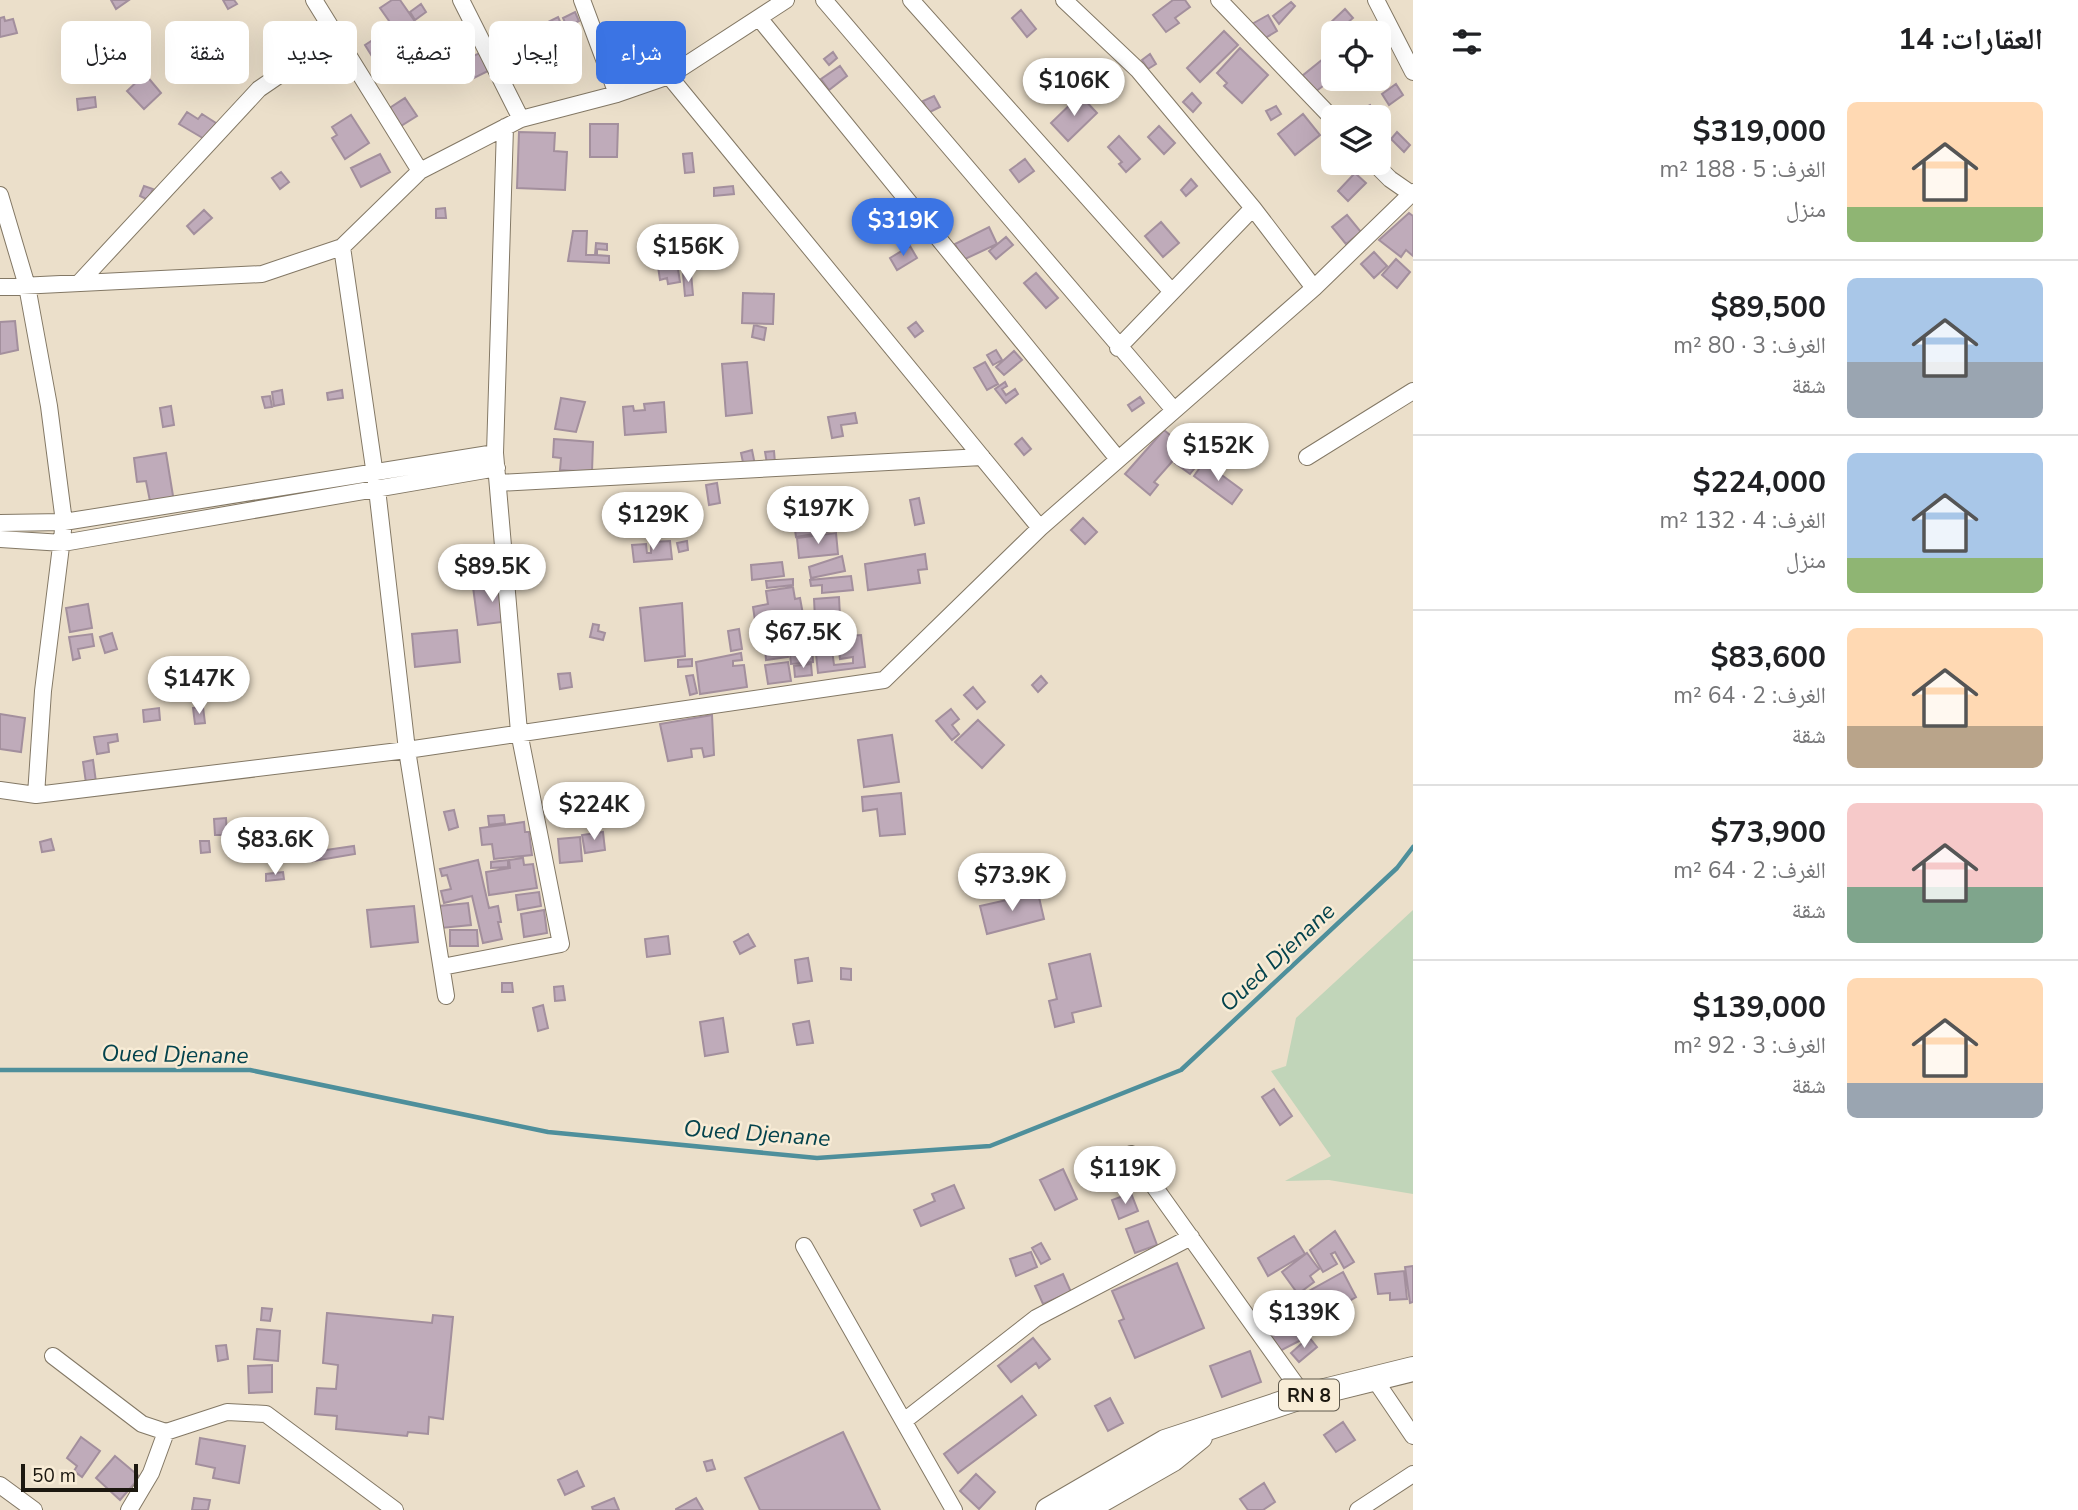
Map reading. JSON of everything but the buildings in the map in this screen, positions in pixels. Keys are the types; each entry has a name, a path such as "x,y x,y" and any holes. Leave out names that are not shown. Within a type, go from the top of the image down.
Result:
{"main road":[{"name":"RN 8","path":"1048,1510 1165,1442 1208,1430 1304,1396 1413,1369"},
{"name":"RN 8","path":"1084,1510 1173,1459 1208,1430"}],"street":[{"path":"314,0 326,21"},
{"path":"461,0 521,119"},
{"path":"582,0 617,94"},
{"path":"686,65 786,0"},
{"path":"824,0 1118,348 1174,410"},
{"path":"911,0 1172,292"},
{"path":"1064,0 1138,70 1253,208 1314,288"},
{"path":"1219,0 1321,106"},
{"path":"1376,0 1413,72"},
{"path":"759,18 1118,459"},
{"path":"357,72 420,171"},
{"path":"79,283 266,84"},
{"path":"0,287 262,274 342,247 420,171 521,119 646,84"},
{"path":"676,84 1040,528"},
{"path":"442,967 561,944 519,732 497,468 505,127"},
{"path":"0,790 36,795 407,750 884,680 1040,528 1314,288 1412,194 1389,175"},
{"path":"0,195 27,286 49,406 64,522 43,691 36,795"},
{"path":"1118,348 1253,208"},
{"path":"342,247 376,480 407,750 446,996"},
{"path":"1307,457 1413,391"},
{"path":"0,523 64,522 376,480 497,468 982,457"},
{"path":"0,539 63,543 376,480"},
{"path":"1131,1154 1304,1396"},
{"path":"904,1422 1036,1318 1191,1237"},
{"path":"804,1246 954,1510"},
{"path":"53,1356 142,1424 166,1432 227,1412 266,1414 395,1510"},
{"path":"1375,1380 1413,1436"},
{"path":"129,1510 151,1473 166,1432"},
{"path":"1358,1510 1413,1474"},
{"path":"0,1485 13,1504 34,1510"}],"green space":[{"path":"1413,910 1413,1194 1329,1180 1285,1181 1331,1156 1271,1071 1286,1066 1296,1018"}],"waterway":[{"name":"Oued Djenane","path":"0,1070 250,1070 548,1132 817,1158 990,1146 1181,1070 1397,868 1413,847"}]}
